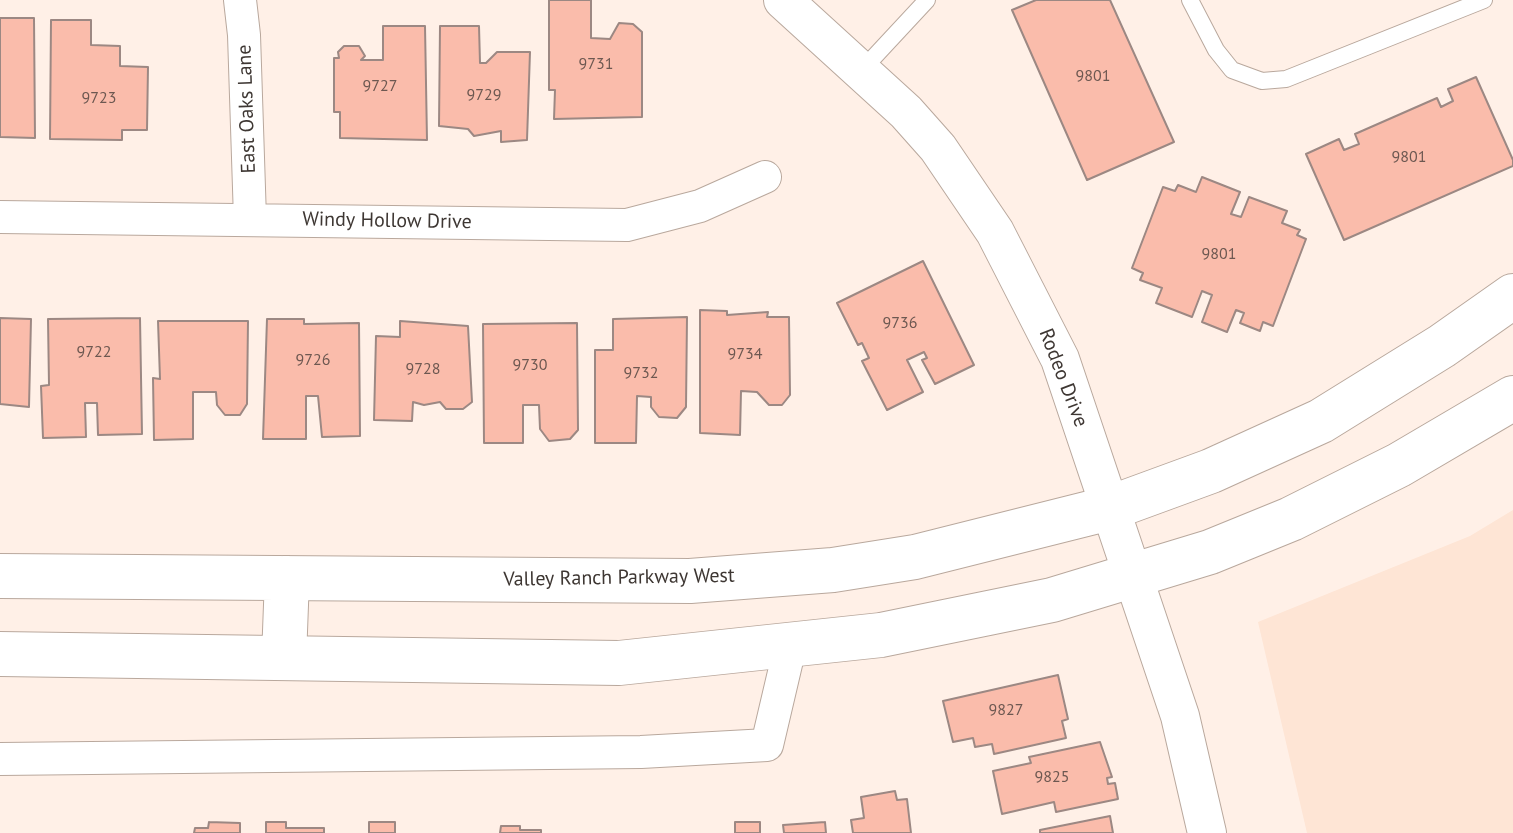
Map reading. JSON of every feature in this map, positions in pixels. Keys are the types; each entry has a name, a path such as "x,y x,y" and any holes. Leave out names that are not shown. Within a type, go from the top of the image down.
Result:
{"main road":[{"name":"Valley Ranch Parkway West","path":"0,576 690,581 817,571 915,557 1110,508 1211,471 1321,421 1442,346 1513,296"},
{"path":"0,654 619,663 881,635 1052,600 1210,552 1291,519 1399,465 1513,398"},
{"path":"284,658 287,578"}],"street":[{"name":"East Oaks Lane","path":"240,0 250,219"},
{"name":"Rodeo Drive","path":"783,0 906,112 938,148 995,232 1060,359 1180,716 1207,833"},
{"name":"Windy Hollow Drive","path":"0,217 627,225 700,206 765,177"},
{"path":"0,759 641,752 767,745 790,647"}],"lane":[{"path":"861,71 927,0"},
{"path":"1190,0 1216,50 1232,70 1262,81 1286,79 1484,0"}],"shaded area":[{"path":"1513,510 1513,833 1307,833 1258,622 1470,536"}],"building":[{"path":"549,0 591,0 591,38 610,39 619,23 633,24 642,32 642,117 554,119 555,90 549,90"},
{"path":"1036,0 1110,0 1174,142 1087,180 1012,10"},
{"path":"0,18 34,18 35,138 0,137"},
{"path":"51,20 91,20 91,45 120,46 120,66 148,67 147,130 122,130 122,140 50,139"},
{"path":"383,26 425,26 427,140 340,138 340,112 334,112 334,58 339,58 338,52 344,46 359,46 365,56 361,60 383,60"},
{"path":"440,26 479,26 480,63 486,63 497,52 530,52 527,140 501,142 501,131 474,136 468,129 439,126"},
{"path":"1476,77 1513,166 1344,240 1306,154 1339,139 1344,150 1359,144 1355,134 1437,98 1441,107 1453,101 1448,89"},
{"path":"1202,177 1240,192 1231,214 1241,217 1249,197 1287,211 1282,223 1300,230 1297,235 1306,239 1273,326 1263,322 1260,331 1240,323 1244,313 1236,310 1227,332 1202,322 1212,295 1202,291 1192,317 1156,303 1162,288 1140,280 1143,273 1132,268 1163,187 1175,191 1178,185 1196,192"},
{"path":"923,261 974,365 935,384 922,360 927,358 924,352 907,360 923,392 887,410 862,361 869,358 862,343 858,345 837,303"},
{"path":"700,310 727,311 727,315 768,312 767,317 789,317 790,395 782,405 769,405 757,392 741,391 740,435 700,433"},
{"path":"687,317 686,407 677,418 659,417 651,407 651,397 637,396 636,443 595,443 595,350 613,350 613,319"},
{"path":"0,318 31,319 29,407 0,404"},
{"path":"140,318 142,434 98,435 97,403 85,403 86,437 43,438 41,386 49,385 48,319"},
{"path":"267,319 304,319 304,324 359,323 360,436 322,437 318,396 306,396 306,439 263,439"},
{"path":"158,321 248,321 247,404 240,415 225,415 217,405 216,392 193,392 193,439 154,440 153,378 160,379"},
{"path":"400,321 468,326 472,402 463,409 446,409 440,402 424,405 413,402 412,421 374,420 376,336 400,337"},
{"path":"577,323 578,430 570,439 549,441 540,429 539,405 523,405 523,443 484,443 483,324"},
{"path":"1058,675 1068,719 1062,721 1066,738 994,754 992,744 975,747 973,738 953,742 943,701"},
{"path":"1100,742 1112,777 1107,778 1108,784 1115,783 1118,799 1056,812 1054,802 1002,814 993,771 1031,763 1029,757"},
{"path":"895,791 897,800 907,799 911,833 853,833 851,820 864,818 861,797"},
{"path":"1110,816 1113,833 1040,833 1040,830"},
{"path":"209,822 240,823 240,833 194,833 195,828 208,828"},
{"path":"266,822 286,822 286,828 324,828 324,833 266,833"},
{"path":"369,822 395,822 395,833 369,833"},
{"path":"735,822 760,822 760,833 735,833"},
{"path":"825,822 826,833 784,833 783,825"},
{"path":"501,826 520,826 520,830 541,830 541,833 500,833"}]}
